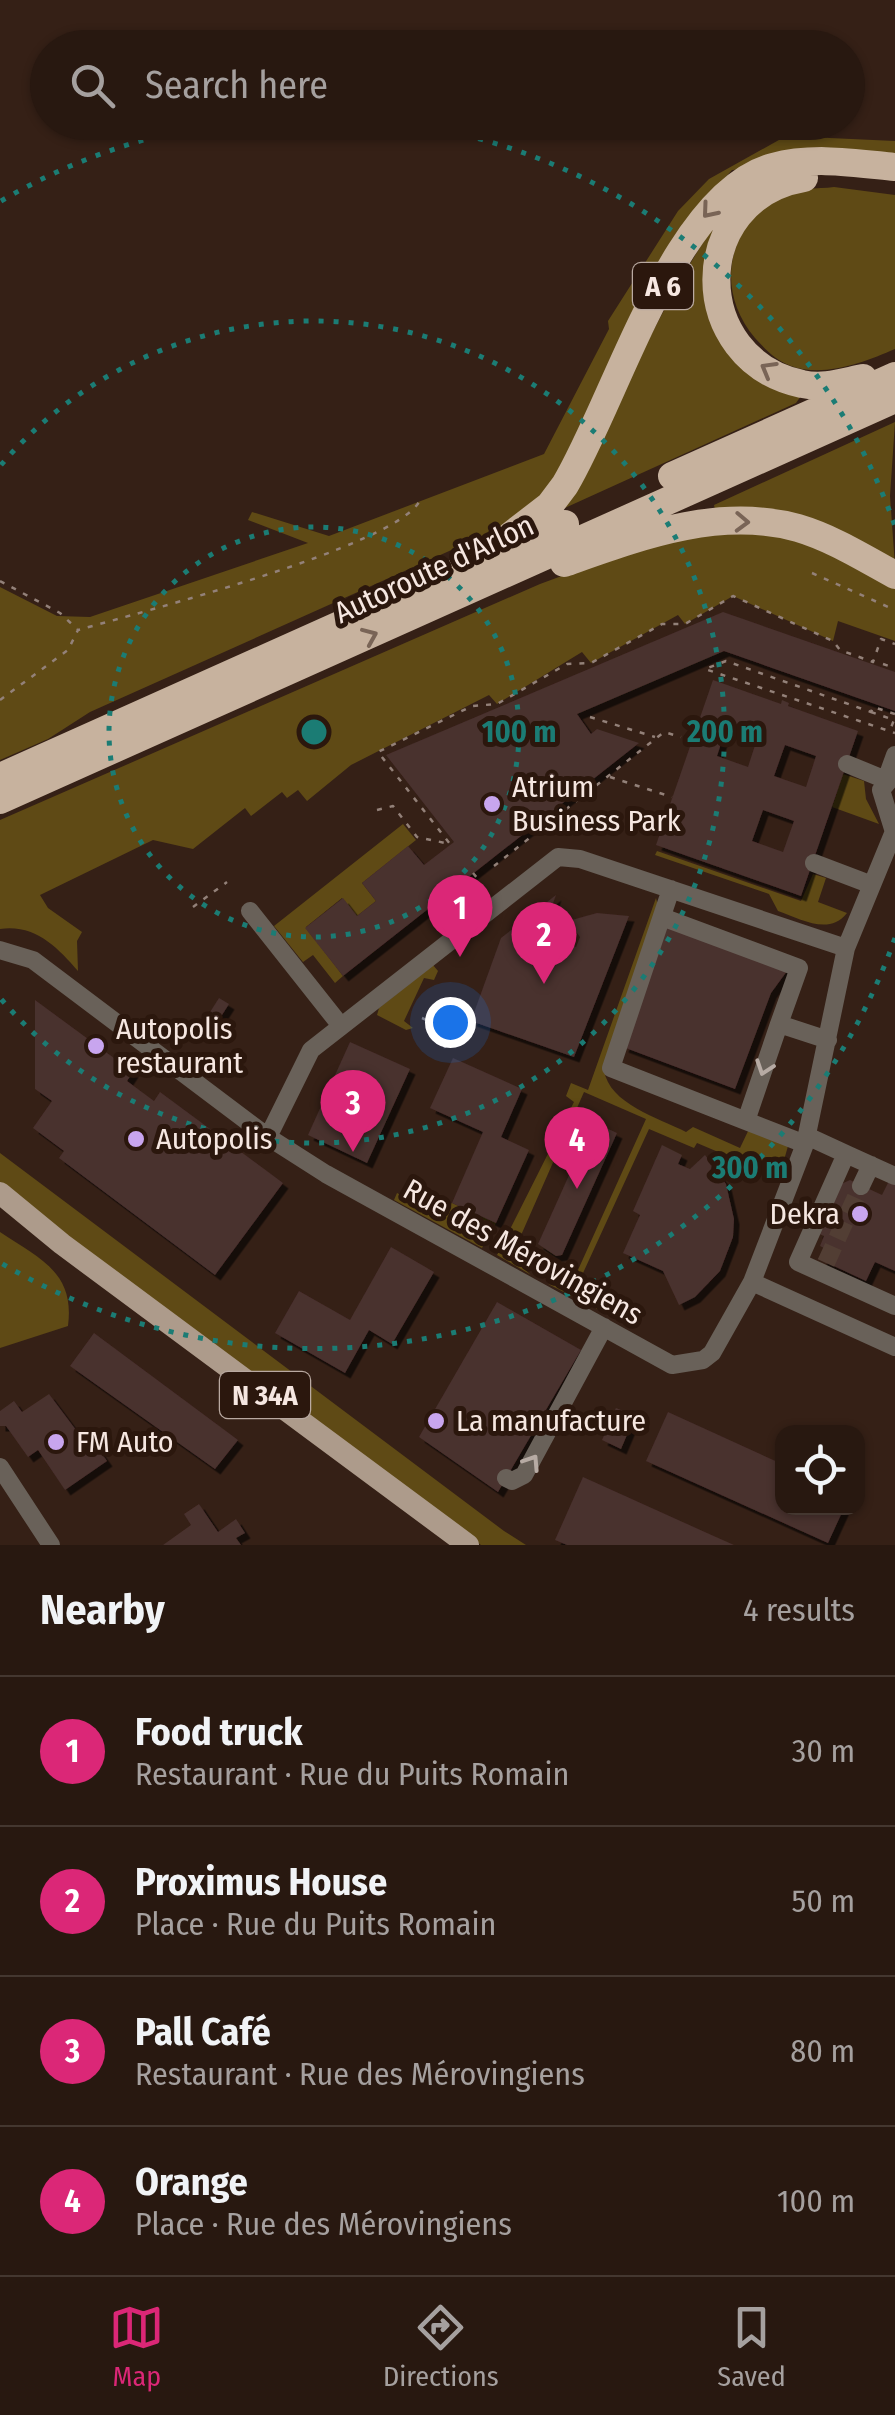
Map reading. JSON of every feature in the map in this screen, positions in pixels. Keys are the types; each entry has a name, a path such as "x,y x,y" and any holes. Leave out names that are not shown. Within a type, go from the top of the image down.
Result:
{"highway":[{"name":"A 6","path":"479,563 533,520 565,486 676,260 722,196 750,176 794,162 895,168"},
{"name":"A 6","path":"894,384 822,386 779,377 752,360 734,340 716,287 718,255 729,228 746,205 763,192 782,182 812,176 895,182"},
{"name":"Autoroute d'Arlon","path":"0,777 479,563 894,384"},
{"name":"Autoroute d'Arlon","path":"0,800 431,610 894,384"},
{"path":"431,610 645,534 723,521 796,528 895,575"}],"main road":[{"name":"N 34A","path":"0,1192 62,1244 468,1545"},
{"name":"N 34A","path":"0,1204 62,1244"}],"street":[{"path":"894,830 882,802 895,755"},
{"path":"846,764 890,777"},
{"name":"Rue des Mérovingiens","path":"0,950 33,960 268,1137 466,1255 672,1365 702,1360 712,1353 752,1282 806,1140 846,948 894,830"},
{"path":"268,1137 311,1050 548,861 569,856 846,948"},
{"path":"814,863 872,885"},
{"path":"671,889 611,1068 746,1122 846,1154 895,1176"},
{"path":"250,911 341,1026"},
{"path":"662,917 799,968 746,1122"},
{"path":"779,1024 828,1040"},
{"path":"846,1154 798,1262 824,1268 851,1286 895,1306"},
{"path":"861,1186 870,1165"},
{"path":"752,1282 895,1346"},
{"path":"836,1320 851,1286"},
{"path":"506,1478 512,1481 524,1475 542,1428 574,1370 604,1327"},
{"path":"0,1467 51,1545"}],"path":[{"path":"0,700 68,650 78,630 206,594 333,549 396,524 412,514 419,502"},
{"path":"812,573 895,610"},
{"path":"0,581 60,613 78,630"},
{"path":"377,810 393,806 417,836 450,844 378,752 472,706 497,704 567,664 591,663 662,624 686,624 733,596 833,641 840,650 873,662 881,640 895,644"},
{"path":"726,661 894,720 892,733 705,669 726,661"},
{"path":"883,664 895,668"},
{"path":"872,712 873,707 895,714"},
{"path":"590,717 657,738"},
{"path":"494,866 664,732 682,737"},
{"path":"608,776 672,797"},
{"path":"473,874 478,879"},
{"path":"193,907 227,882"},
{"path":"422,1018 440,1026 445,1048"}],"shaded area":[{"path":"779,140 895,141 895,156 732,170 713,191 570,460 523,518 90,712 48,739 0,760 0,587 57,616 90,617 308,543 248,520 252,512 329,536 544,454 609,329 608,321 678,211 709,179"},
{"path":"834,187 895,195 895,349 844,367 804,369 771,354 742,320 734,300 732,261 738,241 762,208 787,193"},
{"path":"722,214 707,276 707,303 713,327 743,367 803,393 796,403 556,512 677,286"},
{"path":"895,422 890,496 895,566 716,514 714,505"},
{"path":"769,533 824,549 895,585 895,641 838,621 833,641 733,596 685,624 678,615 591,663 582,652 497,704 489,695 351,765 307,801 298,790 287,798 282,792 251,816 245,808 193,849 153,840 40,895 48,908 82,932 77,941 78,971 35,934 0,929 0,820 540,584 643,546 697,534"},
{"path":"843,774 864,781 866,799 879,824 832,807"},
{"path":"403,824 416,840 362,883 376,901 357,916 342,898 306,927 343,976 335,983 313,955 303,962 274,926"},
{"path":"657,851 801,901 813,874 826,878 818,902 847,913 832,924 805,921 778,911 769,894 655,855"},
{"path":"656,898 658,906 604,1070 608,1082 625,1101 686,1132 693,1127 740,1148 750,1127 788,1146 779,1178 697,1143 694,1148 649,1129 578,1284 598,1301 627,1315 629,1325 548,1284 569,1290 646,1119 584,1092 511,1258 531,1275 497,1255 574,1102 566,1096 571,1083 588,1090"},
{"path":"433,965 438,971 434,980 424,978 404,1021 413,1028 406,1030 377,1015 379,1008"},
{"path":"0,1153 526,1545 481,1545 0,1188"},
{"path":"397,1193 437,1214 452,1203 496,1223 493,1229 483,1226 478,1238 485,1242 482,1248 394,1200"},
{"path":"0,1232 41,1259 60,1280 69,1308 68,1326 0,1348"}],"building":[{"name":"Atrium Business Park","path":"723,612 895,672 895,711 724,651 577,714 591,734 597,729 639,743 343,976 305,928 343,898 357,916 376,901 362,883 408,846 424,865 454,842 386,755"},
{"name":"Atrium Business Park","path":"713,680 781,704 782,700 788,706 858,731 801,896 656,845","holes":["727,725 758,736 748,767 717,756","785,745 816,756 806,787 774,776","763,810 794,821 783,852 752,841"]},
{"path":"556,895 542,934 576,947 580,937 568,921 597,913 629,916 574,1057 471,1021 501,938"},
{"path":"668,924 790,967 771,993 735,1089 623,1047"},
{"path":"219,998 229,1004 215,1026 205,1020"},
{"name":"Autopolis","path":"35,1000 133,1072 127,1081 154,1101 160,1092 283,1183 215,1275 59,1158 64,1151 33,1128 52,1101 35,1089"},
{"path":"350,1042 410,1069 367,1163 308,1135"},
{"path":"453,1058 522,1089 501,1137 529,1150 496,1223 452,1203 483,1132 430,1108"},
{"path":"593,1122 617,1133 562,1255 556,1256 538,1244"},
{"path":"662,1145 682,1155 678,1164 690,1169 705,1155 726,1184 734,1219 733,1237 720,1271 695,1297 679,1305 663,1271 623,1253 640,1215 633,1211"},
{"name":"Dekra","path":"891,1177 895,1179 895,1271 875,1262 866,1281 821,1260 826,1249 820,1246 824,1236 817,1233 839,1185 850,1180 882,1195"},
{"path":"391,1247 434,1272 392,1344 369,1330 345,1373 275,1333 299,1291 350,1320"},
{"path":"497,1302 581,1350 498,1492 419,1437"},
{"path":"94,1333 238,1440 215,1469 70,1366"},
{"name":"FM Auto","path":"49,1394 79,1434 85,1430 107,1461 65,1490 38,1450 28,1457 6,1426 0,1426 0,1411 14,1401 22,1412"},
{"path":"616,1408 635,1416 621,1449 602,1440"},
{"path":"668,1412 775,1461 775,1515 841,1515 828,1543 646,1461"},
{"path":"583,1477 734,1545 567,1545 555,1540"},
{"path":"199,1504 218,1532 236,1519 245,1533 236,1538 241,1545 163,1545 191,1525 184,1514"}],"tunnel":[{"path":"826,1263 861,1186"}],"place":[{"name":"Atrium Business Park","path":"492,804"},
{"name":"Food truck","path":"460,957"},
{"name":"Proximus House","path":"544,984"},
{"name":"Autopolis restaurant","path":"96,1046"},
{"name":"Autopolis","path":"136,1139"},
{"name":"Pall Café","path":"353,1152"},
{"name":"Orange","path":"577,1189"},
{"name":"Dekra","path":"860,1214"},
{"name":"La manufacture","path":"436,1421"},
{"name":"FM Auto","path":"56,1442"}]}
